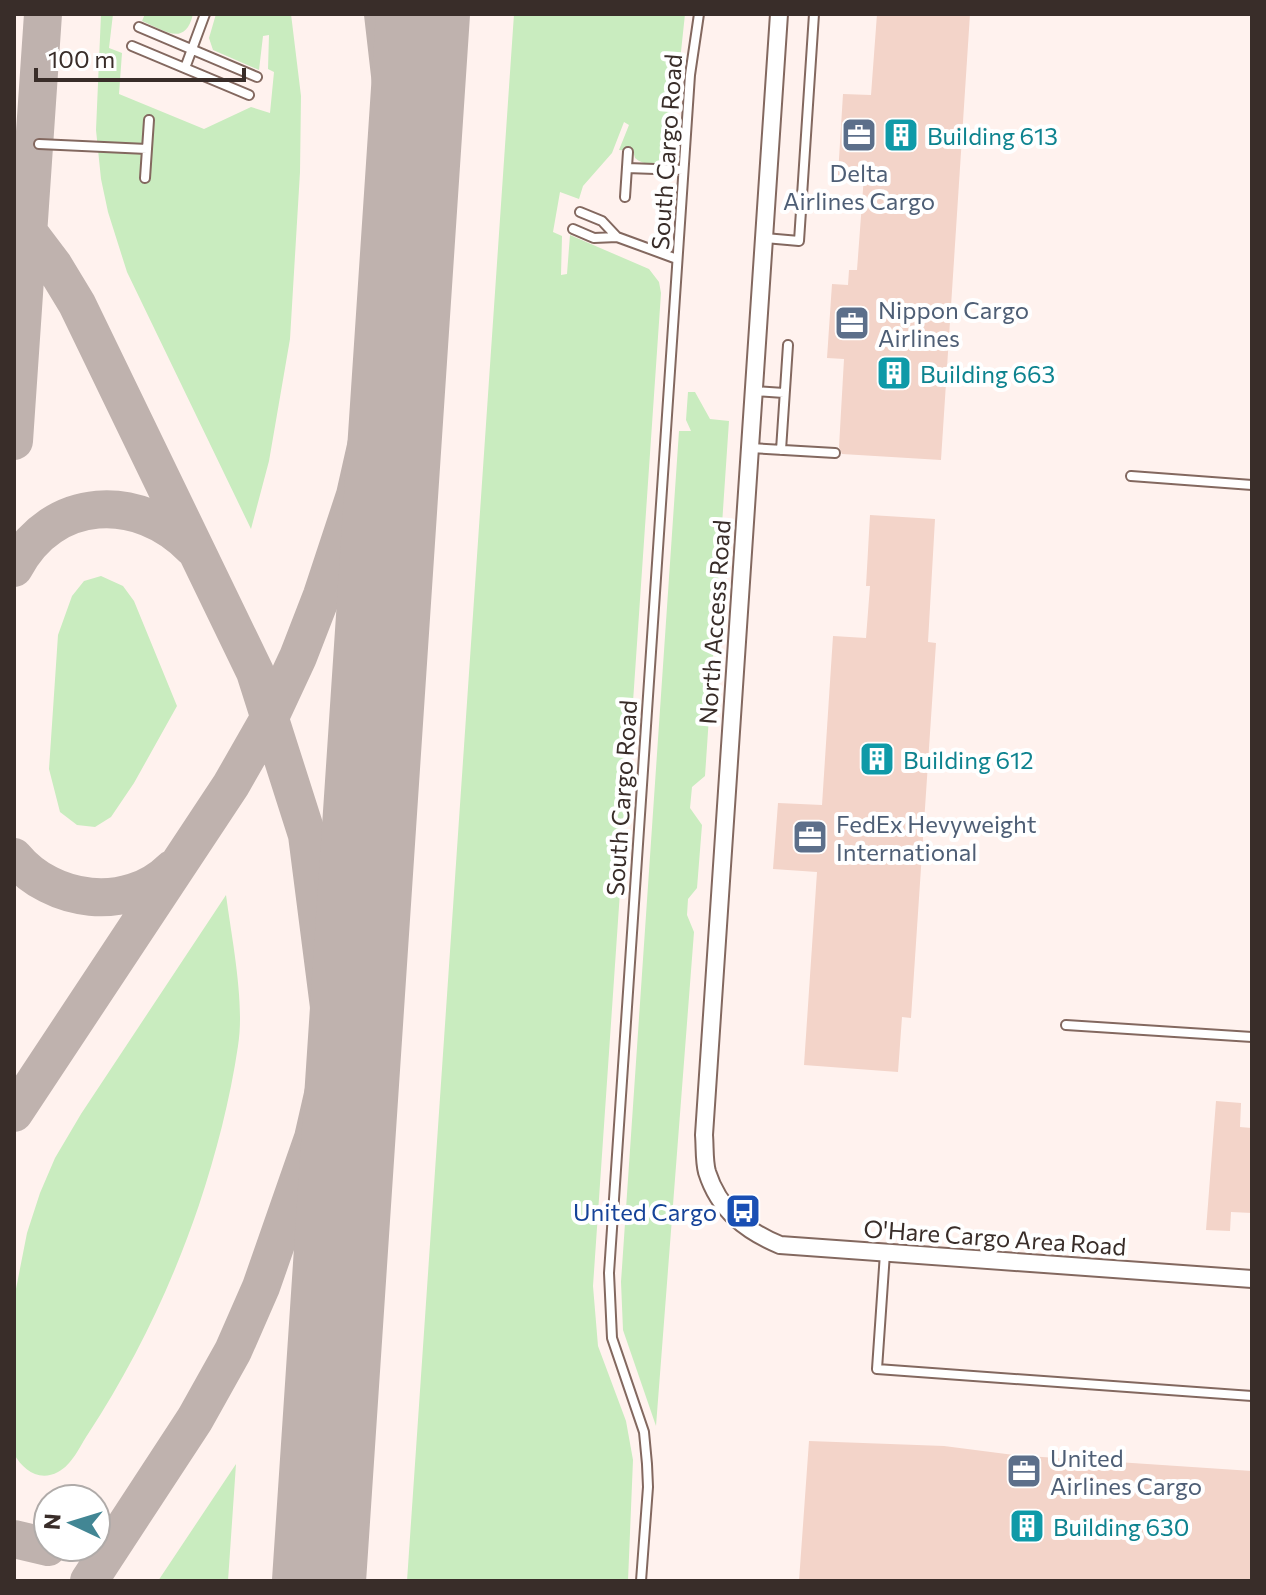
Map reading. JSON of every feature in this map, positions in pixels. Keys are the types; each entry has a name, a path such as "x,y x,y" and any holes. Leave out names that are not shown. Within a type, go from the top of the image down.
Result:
{"street":[{"name":"North Access Road","path":"739,1223 720,1200 707,1171 704,1135 779,14"},
{"name":"O'Hare Cargo Area Road","path":"739,1223 780,1245 1252,1279"}],"lane":[{"path":"185,68 205,14"},
{"name":"South Cargo Road","path":"641,1581 647,1464 644,1432 612,1338 609,1273 683,170 690,75 699,14"},
{"path":"765,238 799,241 814,14"},
{"path":"139,27 257,77"},
{"path":"132,46 249,95"},
{"path":"145,178 149,120"},
{"path":"39,144 147,149"},
{"path":"625,197 628,152"},
{"path":"627,168 683,170"},
{"path":"580,212 602,221 617,237"},
{"path":"573,229 594,238 617,237 677,259"},
{"path":"781,450 788,345"},
{"path":"754,391 784,393"},
{"path":"750,448 835,453"},
{"path":"1131,476 1252,485"},
{"path":"1066,1025 1252,1037"},
{"path":"885,1253 877,1369 1252,1396"}],"green space":[{"path":"101,14 113,14 109,48 122,53 119,94 204,129 251,107 270,113 274,72 268,69 269,35 263,36 259,70 213,50 209,38 216,14 291,14 301,96 300,172 290,339 269,461 251,529 127,272 108,212 96,130"},
{"path":"145,14 193,14 185,31 173,34 142,21"},
{"path":"514,14 685,14 670,155 663,161 649,164 635,158 633,151 619,150 629,125 624,122 612,153 583,186 579,199 560,192 553,232 562,236 561,275 567,274 570,235 649,269 659,282 661,293 593,1286 598,1346 626,1421 633,1460 628,1581 407,1581"},
{"path":"688,392 695,392 710,419 729,421 705,776 692,787 690,808 702,825 697,888 688,899 687,915 694,932 656,1426 623,1330 621,1282 679,431 691,431 686,420"},
{"path":"101,576 123,586 134,601 177,706 111,817 95,827 77,825 60,812 49,769 58,635 72,596 84,581"},
{"path":"226,895 237,971 240,1029 227,1107 199,1205 151,1323 105,1407 67,1465 51,1475 38,1475 22,1465 14,1454 15,1294 27,1233 55,1158"},
{"path":"236,1464 228,1581 158,1581"}],"building":[{"path":"877,14 970,14 941,460 842,454 839,447 844,359 827,358 832,284 848,285 849,270 857,270 864,176 838,175 843,94 871,95"},
{"name":"Building 612","path":"870,515 935,519 928,642 936,643 911,1018 902,1017 898,1072 804,1065 817,872 773,869 778,803 822,805 833,636 866,638"},
{"path":"1216,1101 1241,1103 1240,1127 1252,1128 1252,1213 1231,1212 1230,1231 1206,1230"},
{"name":"Building 630","path":"809,1441 944,1446 1014,1455 1252,1471 1252,1581 799,1581"}],"taxiway":[{"path":"14,441 43,14"},
{"path":"383,14 394,110 395,159"},
{"path":"14,1113 231,785 271,715 298,657 355,495 385,362 416,119"},
{"path":"14,213 54,266 77,304 255,672 307,835 334,1046 339,1142 335,1320"},
{"path":"14,568 30,544 50,526 73,515 98,510 123,510 148,517 193,548"},
{"path":"341,1002 370,807"},
{"path":"14,857 30,873 48,884 90,897 112,897 134,892 154,883 172,869"},
{"path":"89,1581 195,1419 233,1351 261,1287 313,1138 324,1090"},
{"path":"14,1539 32,1543"}],"runway":[{"path":"319,1581 423,14"}],"place":[{"name":"Delta Airlines Cargo","path":"859,135"},
{"name":"Building 613","path":"901,135"},
{"name":"Nippon Cargo Airlines","path":"852,323"},
{"name":"Building 663","path":"894,373"},
{"name":"Building 612","path":"877,759"},
{"name":"FedEx Hevyweight International","path":"810,837"},
{"name":"United Cargo","path":"743,1211"},
{"name":"United Airlines Cargo","path":"1024,1471"},
{"name":"Building 630","path":"1027,1526"}]}
